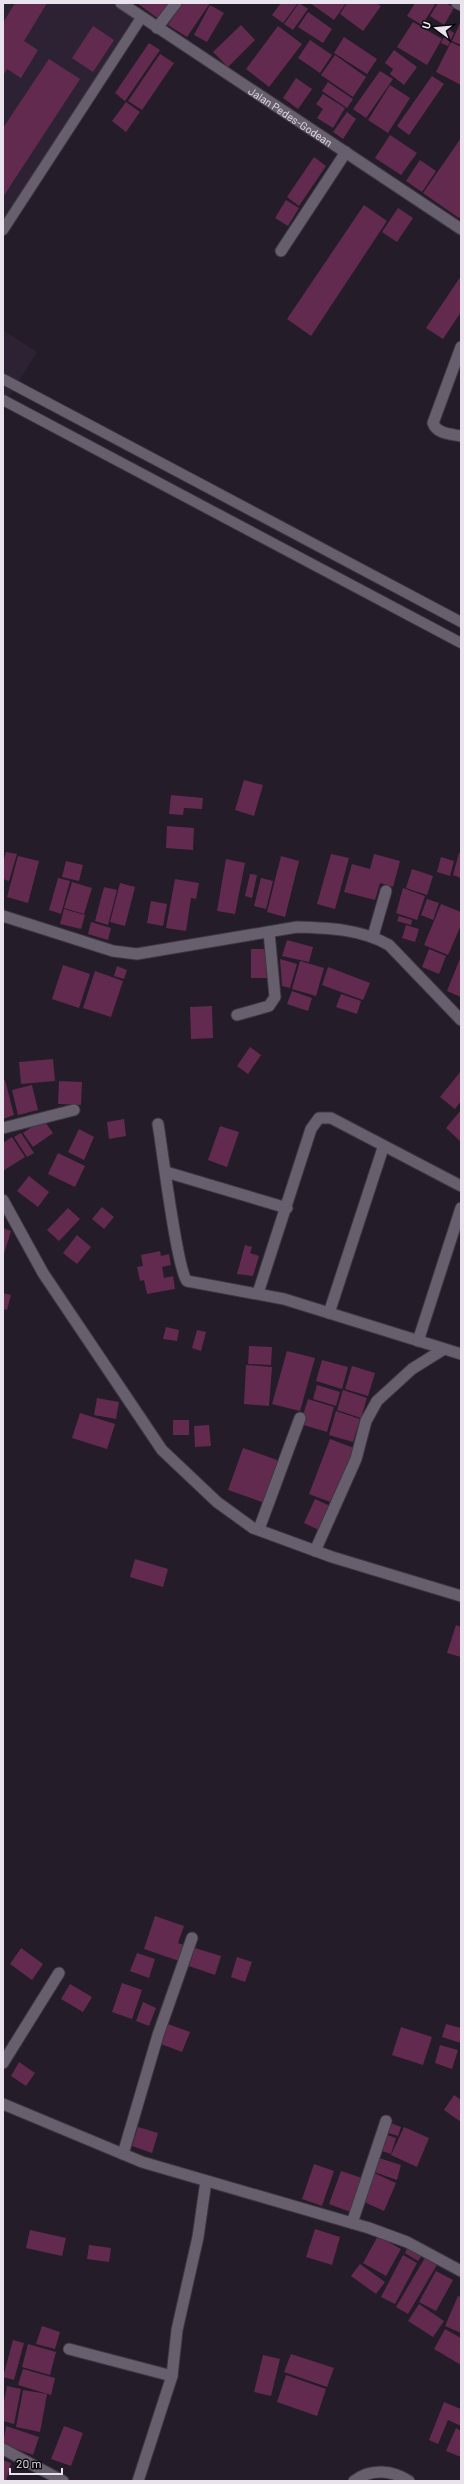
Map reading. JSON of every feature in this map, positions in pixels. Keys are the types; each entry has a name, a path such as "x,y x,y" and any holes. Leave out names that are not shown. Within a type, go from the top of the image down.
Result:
{"street":[{"name":"Jalan Pedes-Godean","path":"121,3 141,18 461,229"},
{"path":"157,28 176,3"},
{"path":"457,3 461,5"},
{"path":"280,251 346,152"},
{"path":"461,347 433,423 435,428 444,433 461,436"},
{"path":"373,936 386,891"},
{"path":"3,916 113,951 137,954 297,927 324,928 373,936 388,945 461,1020"},
{"path":"237,1015 269,1006 275,998 269,932"},
{"path":"3,1128 74,1110"},
{"path":"258,1293 287,1208 311,1129 319,1118 331,1118 384,1148 461,1186"},
{"path":"158,1124 184,1277 192,1283 258,1293 329,1313 461,1354"},
{"path":"329,1313 384,1148"},
{"path":"166,1172 287,1208"},
{"path":"3,1200 43,1273 162,1450 217,1502 258,1530 315,1551 461,1596"},
{"path":"418,1341 461,1208"},
{"path":"315,1551 356,1459 366,1421 377,1401 412,1369 444,1349"},
{"path":"258,1530 300,1418"},
{"path":"123,2154 158,2035 192,1938"},
{"path":"3,2063 59,1973"},
{"path":"3,2104 142,2162 352,2223 407,2242 461,2271"},
{"path":"352,2223 386,2121"},
{"path":"138,2481 172,2376 177,2330 198,2237 206,2181"},
{"path":"69,2349 172,2376"},
{"path":"3,2450 63,2481"},
{"path":"354,2481 372,2472 385,2471 409,2481"}],"lane":[{"path":"3,230 141,18"},
{"path":"3,379 461,622"},
{"path":"3,400 461,643"}],"shaded area":[{"path":"3,3 124,3 143,14 3,233"},
{"path":"3,330 37,352 3,406"}],"building":[{"path":"15,3 47,3 24,41 38,50 21,78 7,69 3,76 3,23"},
{"path":"137,3 172,3 160,20"},
{"path":"183,3 210,3 187,37 168,25"},
{"path":"281,3 298,3 283,23 272,15"},
{"path":"299,3 308,9 293,30 284,24"},
{"path":"310,3 346,3 334,20"},
{"path":"347,3 376,3 381,6 363,31 340,14"},
{"path":"415,3 436,3 422,25 407,16"},
{"path":"438,3 446,3 454,8 444,25 430,16"},
{"path":"210,5 224,13 207,42 194,35"},
{"path":"308,12 332,29 323,43 298,27"},
{"path":"461,21 461,45 452,41"},
{"path":"413,22 442,39 427,65 397,47"},
{"path":"241,25 255,40 228,67 213,52"},
{"path":"93,26 114,40 93,72 72,58"},
{"path":"278,26 302,44 269,87 246,69"},
{"path":"448,29 454,33 448,46 441,43"},
{"path":"344,37 377,59 367,74 334,53"},
{"path":"310,40 332,55 320,73 298,58"},
{"path":"451,42 461,47 461,85 436,72"},
{"path":"149,43 160,50 125,101 115,93"},
{"path":"394,50 417,67 404,85 390,74 393,69 385,63"},
{"path":"160,54 174,63 142,110 128,101"},
{"path":"335,55 366,77 353,97 321,75"},
{"path":"49,59 80,79 3,197 3,128"},
{"path":"380,71 393,79 366,118 353,109"},
{"path":"432,76 444,84 409,135 397,126"},
{"path":"296,78 312,89 298,109 283,98"},
{"path":"328,82 353,99 347,108 322,91"},
{"path":"390,85 410,98 388,133 368,120"},
{"path":"323,94 345,108 333,128 317,118 323,109 316,104"},
{"path":"126,102 140,112 126,132 112,121"},
{"path":"347,112 356,119 343,139 333,132"},
{"path":"390,135 417,153 401,175 375,158"},
{"path":"461,138 461,215 459,218 423,193"},
{"path":"314,157 326,166 299,206 287,197"},
{"path":"420,160 436,171 422,192 406,181"},
{"path":"286,200 299,208 288,226 275,218"},
{"path":"364,205 387,221 311,336 287,319"},
{"path":"398,208 413,218 397,242 382,232"},
{"path":"461,276 461,312 443,339 426,328"},
{"path":"244,780 263,785 254,816 235,810"},
{"path":"171,795 203,798 202,809 184,808 183,815 169,814"},
{"path":"167,826 194,828 193,850 166,848"},
{"path":"6,852 17,854 9,881 3,879 3,863"},
{"path":"459,853 461,853 461,878 453,875"},
{"path":"331,854 349,858 335,909 317,904"},
{"path":"374,854 400,861 393,887 380,883 375,900 344,892 352,864 370,869"},
{"path":"18,856 39,861 28,903 7,897"},
{"path":"281,856 299,861 285,917 267,912"},
{"path":"441,857 454,861 450,876 437,872"},
{"path":"226,859 245,863 235,914 217,911"},
{"path":"66,861 83,865 79,881 62,877"},
{"path":"412,869 433,876 427,895 406,888"},
{"path":"250,874 257,875 252,898 245,896"},
{"path":"58,878 70,881 61,914 49,910"},
{"path":"261,878 273,881 266,909 254,906"},
{"path":"175,879 199,883 196,899 191,898 186,931 166,928"},
{"path":"72,882 92,888 84,914 64,908"},
{"path":"120,883 135,887 125,926 110,922"},
{"path":"104,887 117,890 108,925 95,921"},
{"path":"403,888 425,896 417,920 396,913"},
{"path":"427,899 439,903 433,920 421,915"},
{"path":"151,901 167,904 163,926 147,923"},
{"path":"441,904 461,912 461,925 448,955 424,945"},
{"path":"64,909 85,915 81,929 60,924"},
{"path":"399,916 412,920 411,925 397,921"},
{"path":"91,922 111,928 108,940 88,934"},
{"path":"406,925 419,929 415,942 402,938"},
{"path":"287,940 313,947 309,962 282,956"},
{"path":"251,949 268,949 268,978 251,978"},
{"path":"429,949 446,956 439,974 422,967"},
{"path":"461,956 461,997 447,991"},
{"path":"280,959 297,964 290,988 282,986"},
{"path":"300,961 324,968 316,996 292,989"},
{"path":"63,965 90,974 79,1008 52,999"},
{"path":"117,966 127,970 124,979 114,976"},
{"path":"328,967 370,983 363,1000 322,985"},
{"path":"95,971 123,981 111,1017 83,1008"},
{"path":"292,991 312,998 308,1011 287,1004"},
{"path":"341,994 361,1001 357,1014 336,1007"},
{"path":"212,1006 213,1038 191,1039 190,1007"},
{"path":"250,1047 261,1055 248,1074 237,1066"},
{"path":"53,1059 55,1081 21,1084 19,1062"},
{"path":"461,1071 461,1101 455,1109 440,1097"},
{"path":"5,1080 14,1115 3,1119 3,1081"},
{"path":"59,1081 82,1082 81,1105 58,1104"},
{"path":"32,1085 38,1110 18,1115 12,1090"},
{"path":"461,1110 461,1140 460,1141 446,1128"},
{"path":"43,1119 53,1133 33,1147 23,1133"},
{"path":"124,1119 126,1136 109,1139 107,1122"},
{"path":"220,1126 239,1132 227,1167 208,1160"},
{"path":"79,1129 94,1137 84,1160 68,1152"},
{"path":"21,1133 34,1153 27,1157 14,1137"},
{"path":"12,1137 25,1157 3,1171 3,1143"},
{"path":"58,1153 85,1166 75,1187 48,1174"},
{"path":"29,1176 49,1192 38,1207 17,1191"},
{"path":"102,1207 114,1217 104,1229 92,1219"},
{"path":"68,1208 80,1219 59,1241 47,1230"},
{"path":"3,1228 11,1231 3,1257"},
{"path":"77,1235 91,1247 77,1264 63,1253"},
{"path":"245,1245 252,1247 250,1253 259,1256 253,1276 237,1274"},
{"path":"160,1251 161,1256 169,1254 171,1265 162,1267 164,1278 173,1276 175,1289 147,1294 144,1280 140,1281 137,1267 143,1266 141,1255"},
{"path":"3,1293 11,1295 7,1310 3,1309"},
{"path":"166,1327 179,1330 177,1341 163,1339"},
{"path":"197,1330 206,1332 201,1351 192,1348"},
{"path":"249,1346 272,1347 271,1365 248,1364"},
{"path":"287,1351 315,1358 300,1411 272,1404"},
{"path":"322,1360 348,1367 342,1389 316,1381"},
{"path":"246,1365 272,1367 269,1406 244,1404"},
{"path":"352,1366 375,1373 368,1396 345,1389"},
{"path":"317,1385 340,1392 336,1406 313,1399"},
{"path":"343,1390 367,1398 361,1418 337,1410"},
{"path":"97,1398 119,1402 116,1419 94,1415"},
{"path":"308,1399 334,1407 327,1432 300,1424"},
{"path":"336,1411 360,1419 353,1442 329,1435"},
{"path":"80,1413 115,1424 107,1449 72,1438"},
{"path":"173,1420 189,1420 189,1435 173,1435"},
{"path":"209,1425 211,1446 195,1447 194,1426"},
{"path":"330,1439 354,1448 333,1503 309,1494"},
{"path":"243,1448 280,1461 265,1503 228,1490"},
{"path":"315,1499 330,1506 319,1530 304,1523"},
{"path":"135,1559 168,1569 163,1587 130,1577"},
{"path":"456,1625 461,1627 461,1657 447,1653"},
{"path":"155,1916 184,1926 178,1943 187,1946 182,1962 144,1949"},
{"path":"21,1948 43,1964 32,1980 10,1964"},
{"path":"195,1948 221,1956 215,1975 189,1966"},
{"path":"137,1953 155,1959 149,1978 130,1971"},
{"path":"237,1957 252,1962 245,1982 231,1977"},
{"path":"122,1983 142,1990 132,2019 112,2012"},
{"path":"70,1984 92,1997 83,2012 61,1999"},
{"path":"143,2002 156,2008 149,2026 136,2021"},
{"path":"168,2024 190,2032 182,2052 161,2044"},
{"path":"446,2024 461,2028 461,2043 442,2037"},
{"path":"401,2027 432,2037 423,2065 392,2055"},
{"path":"440,2045 458,2050 452,2069 435,2063"},
{"path":"19,2062 35,2073 26,2086 11,2076"},
{"path":"454,2095 461,2100 461,2122 444,2110"},
{"path":"388,2122 401,2127 398,2136 385,2132"},
{"path":"138,2127 158,2133 152,2153 132,2146"},
{"path":"404,2127 429,2138 417,2167 391,2155"},
{"path":"384,2134 396,2138 391,2154 379,2150"},
{"path":"379,2158 401,2165 397,2180 374,2172"},
{"path":"314,2164 334,2171 322,2206 302,2199"},
{"path":"341,2171 365,2179 353,2213 329,2204"},
{"path":"374,2173 396,2183 384,2211 362,2201"},
{"path":"315,2229 340,2237 332,2265 306,2257"},
{"path":"30,2230 66,2238 62,2256 26,2248"},
{"path":"378,2236 401,2249 386,2276 363,2263"},
{"path":"89,2245 111,2248 109,2262 87,2259"},
{"path":"409,2245 423,2254 418,2261 405,2253"},
{"path":"403,2255 417,2263 395,2304 381,2297"},
{"path":"426,2256 438,2263 408,2314 396,2307"},
{"path":"360,2264 385,2282 376,2294 351,2276"},
{"path":"436,2271 453,2280 436,2311 419,2302"},
{"path":"458,2296 461,2297 461,2333 445,2326"},
{"path":"419,2304 444,2321 433,2337 408,2321"},
{"path":"42,2326 60,2332 55,2349 36,2344"},
{"path":"445,2329 461,2338 461,2365 434,2349"},
{"path":"13,2340 24,2343 14,2380 3,2377"},
{"path":"28,2344 56,2352 50,2375 22,2367"},
{"path":"291,2354 334,2368 327,2387 284,2372"},
{"path":"263,2355 280,2359 271,2396 254,2392"},
{"path":"23,2369 55,2378 51,2395 18,2385"},
{"path":"286,2375 326,2389 317,2416 277,2402"},
{"path":"7,2386 21,2389 14,2424 3,2421 3,2407"},
{"path":"23,2390 47,2394 40,2432 16,2427"},
{"path":"444,2402 461,2409 461,2426 448,2420 438,2444 429,2440"},
{"path":"6,2426 39,2437 33,2455 3,2444"},
{"path":"64,2426 83,2433 71,2466 51,2459"},
{"path":"456,2428 461,2431 461,2457 446,2451"},
{"path":"3,2460 11,2463 6,2481 3,2481"}]}
